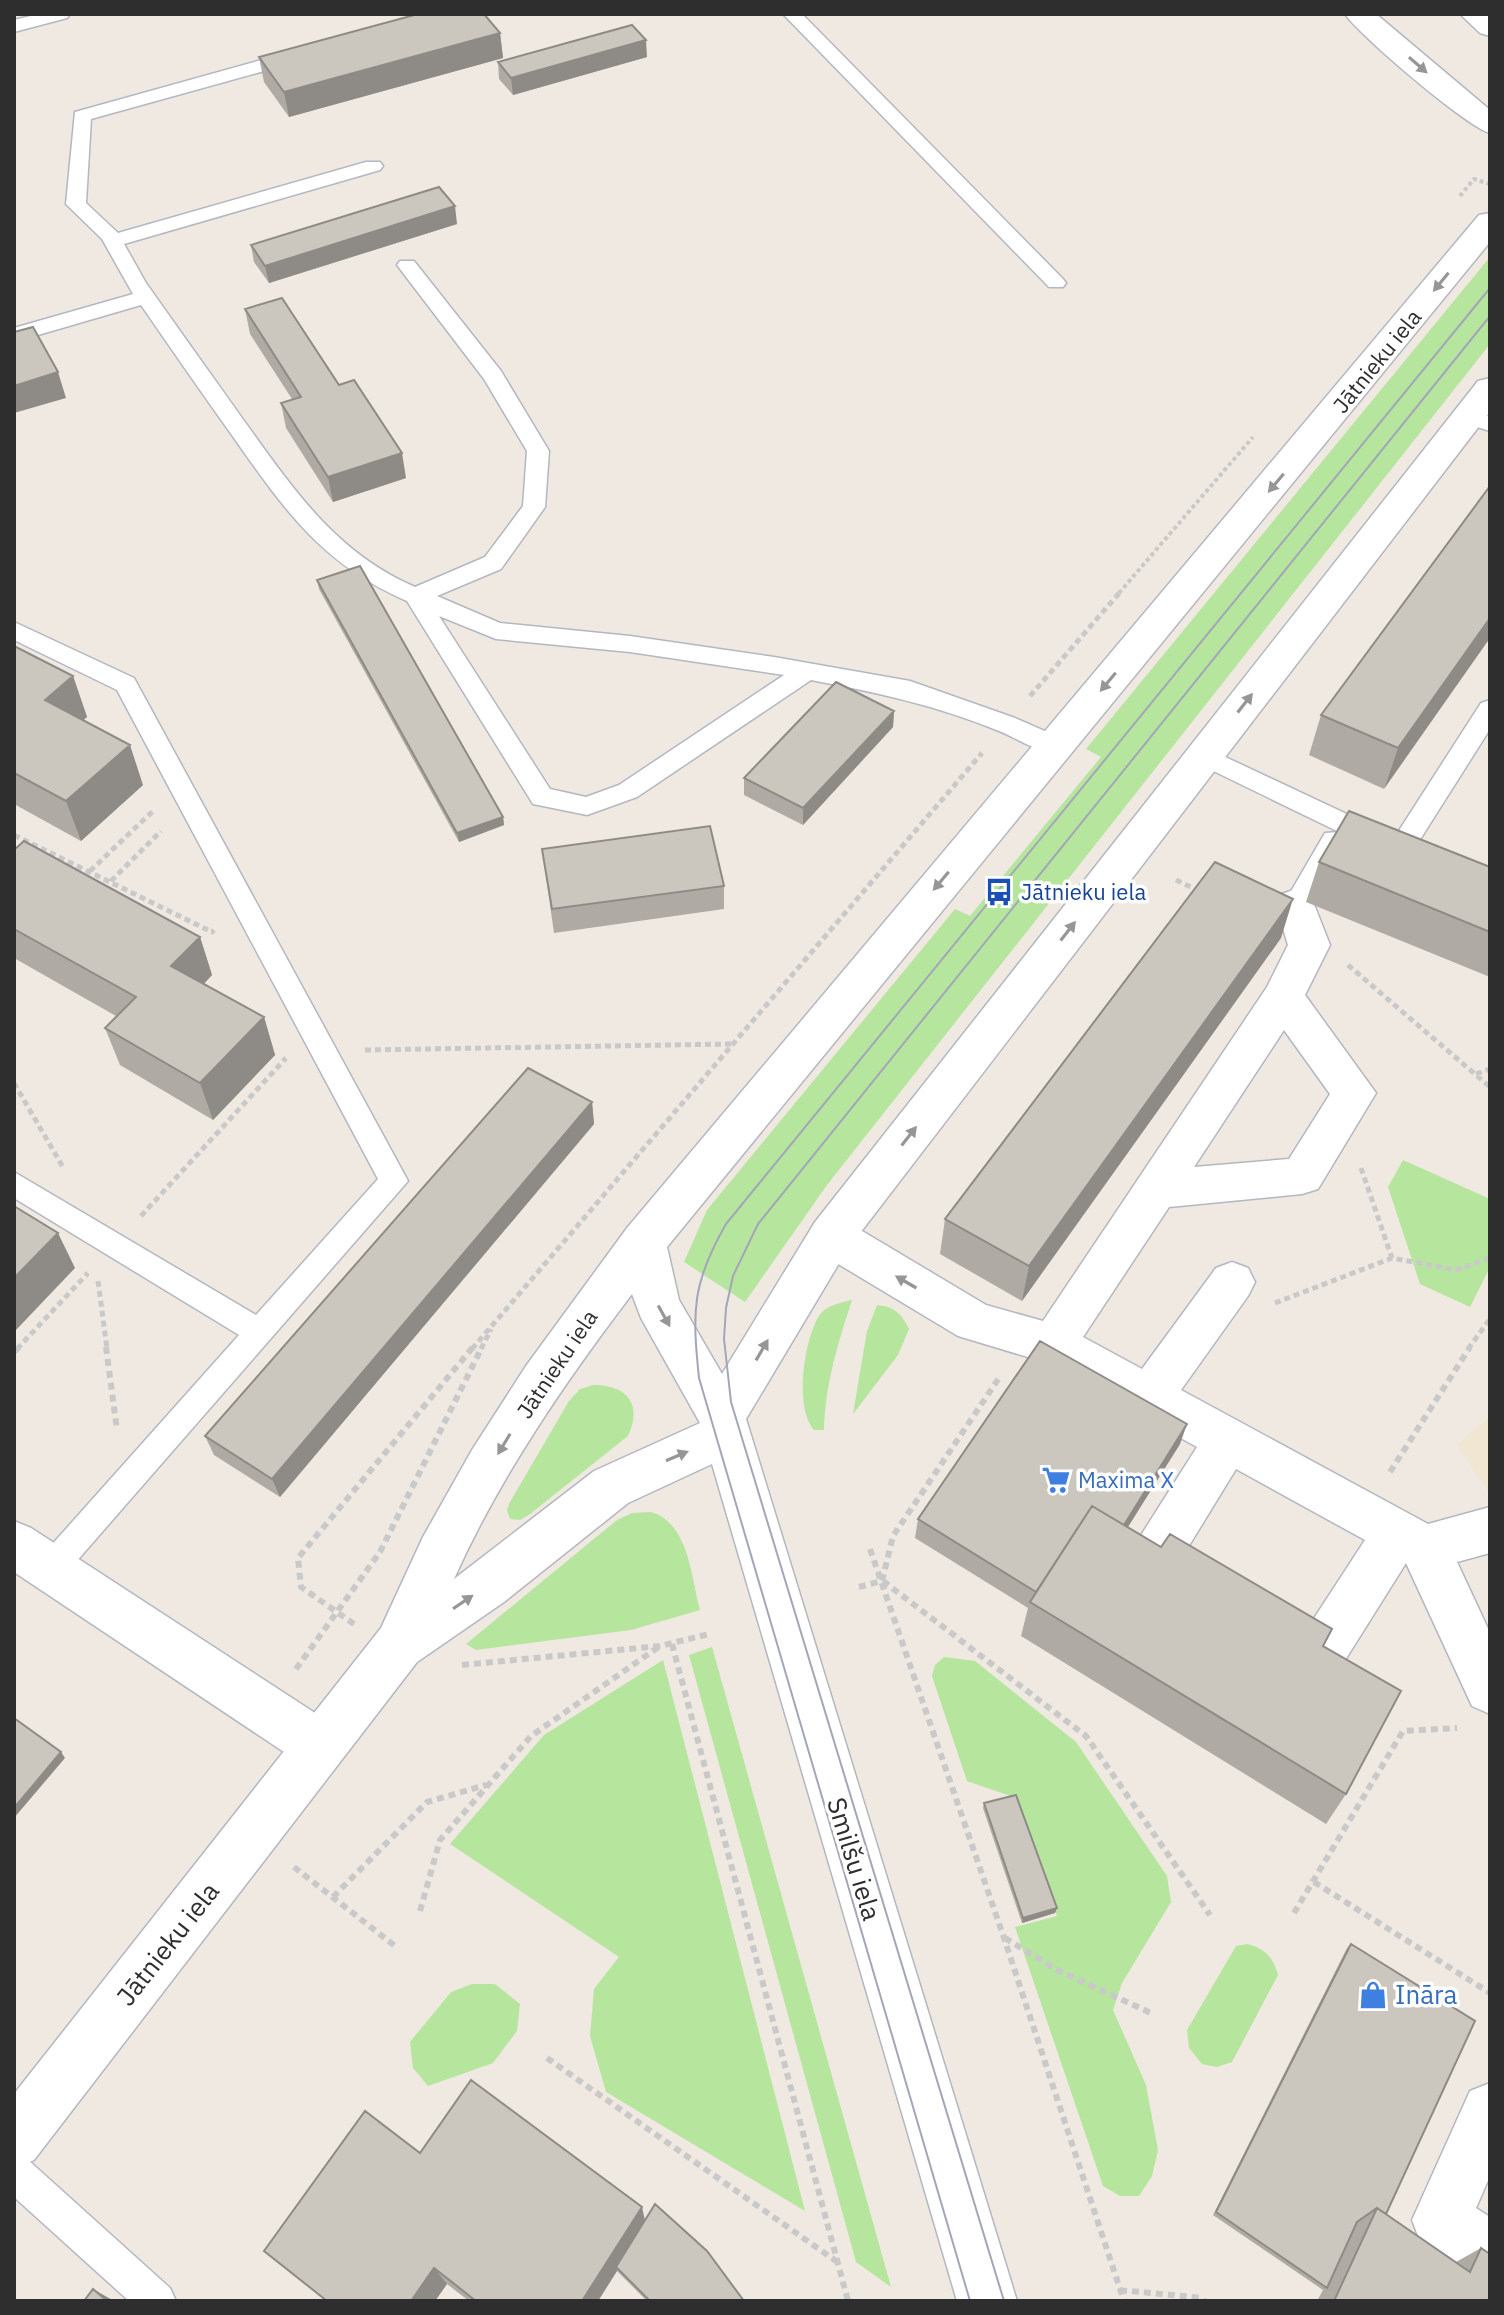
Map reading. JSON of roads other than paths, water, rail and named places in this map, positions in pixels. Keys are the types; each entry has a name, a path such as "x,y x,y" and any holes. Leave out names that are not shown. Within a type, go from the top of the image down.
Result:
{"street":[{"path":"1359,14 1467,108 1490,124"},
{"path":"1474,14 1490,27"},
{"name":"Jātnieku iela","path":"14,2140 320,1746 380,1637 426,1577 555,1361 643,1242 1054,745 1315,437 1490,222"},
{"path":"724,1426 831,1236 1204,756 1483,410"},
{"path":"1040,1340 1158,1189 1283,997 1309,945 1299,916"},
{"path":"1158,1189 1302,1176 1354,1093 1283,997"},
{"path":"831,1236 974,1322 1040,1340 1395,1532 1490,1689"},
{"name":"Smilšu iela","path":"643,1242 657,1304 724,1426 987,2301"},
{"path":"1149,1397 1232,1282"},
{"name":"Jātnieku iela","path":"380,1637 486,1586 611,1487 724,1426"},
{"path":"1228,1440 1155,1556 1319,1656 1395,1532"},
{"path":"1395,1532 1490,1530"},
{"path":"32,1556 320,1746"},
{"path":"1490,2111 1441,2220 1490,2251"}],"lane":[{"path":"792,14 1056,283"},
{"path":"14,26 52,15"},
{"path":"309,52 82,116 76,204 113,241 146,297 295,508 330,544 383,582 496,631 630,644 910,690 1006,724 1054,745"},
{"path":"113,241 373,166"},
{"path":"407,265 493,376 538,451 534,507 493,563 415,596"},
{"path":"14,335 146,297"},
{"path":"415,596 542,797 587,806 628,791 808,671"},
{"path":"14,630 126,684 394,1181 124,1486 32,1556"},
{"path":"1400,850 1490,709"},
{"path":"1204,756 1426,861"},
{"path":"1299,916 1344,824"},
{"path":"14,1184 260,1333"},
{"path":"14,2172 157,2301"}],"tram line":[{"path":"970,2301 699,1378 695,1334 701,1281 726,1224 1490,288"},
{"path":"1004,2301 731,1402 724,1339 726,1308 733,1276 758,1224 1490,316"}],"place":[{"name":"Jātnieku iela","path":"999,892"},
{"name":"Maxima X","path":"1056,1480"},
{"name":"Ināra","path":"1373,1995"}]}
